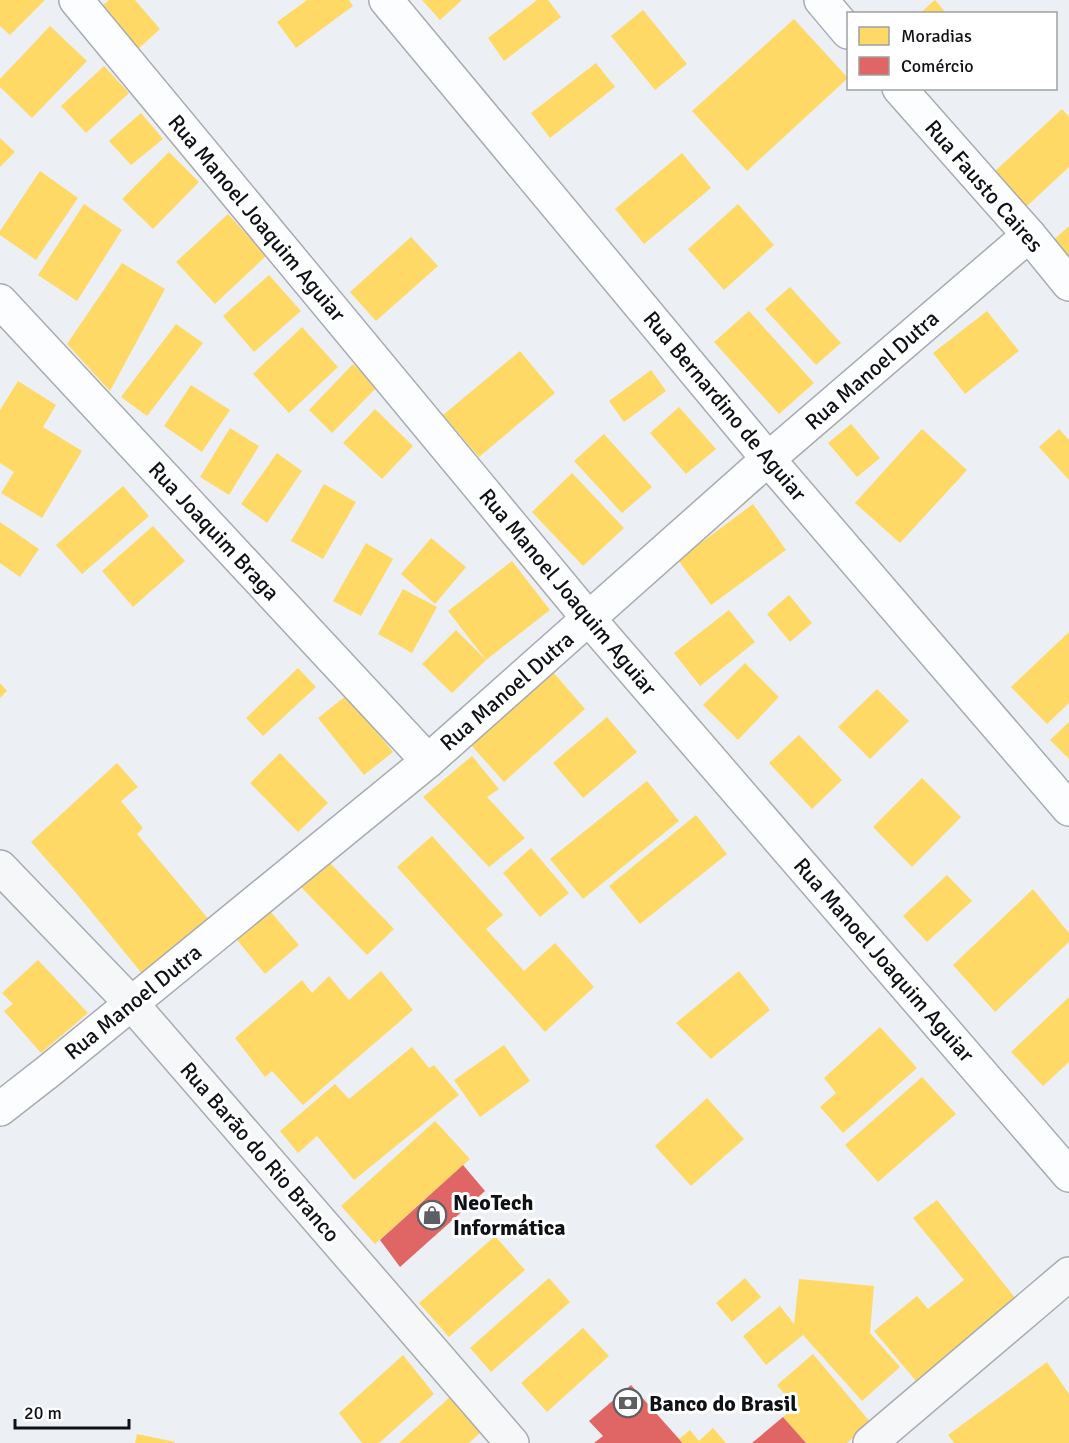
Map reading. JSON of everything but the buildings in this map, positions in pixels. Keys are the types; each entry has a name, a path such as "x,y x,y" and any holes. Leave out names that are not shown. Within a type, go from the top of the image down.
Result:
{"street":[{"name":"Rua Manoel Joaquim Aguiar","path":"76,0 589,619 1069,1175"},
{"name":"Rua Bernardino de Aguiar","path":"386,0 768,459 1069,809"},
{"path":"821,0 847,30"},
{"name":"Rua Fausto Caires","path":"901,90 1029,235 1069,284"},
{"name":"Rua Manoel Dutra","path":"0,1109 428,760 768,459 1029,235"},
{"name":"Rua Joaquim Braga","path":"0,301 428,760"},
{"name":"Rua Barão do Rio Branco","path":"0,867 132,1003 512,1443"},
{"path":"870,1443 1069,1274"}],"place":[{"name":"NeoTech Informática","path":"432,1215"},
{"name":"Banco do Brasil","path":"628,1403"}]}
